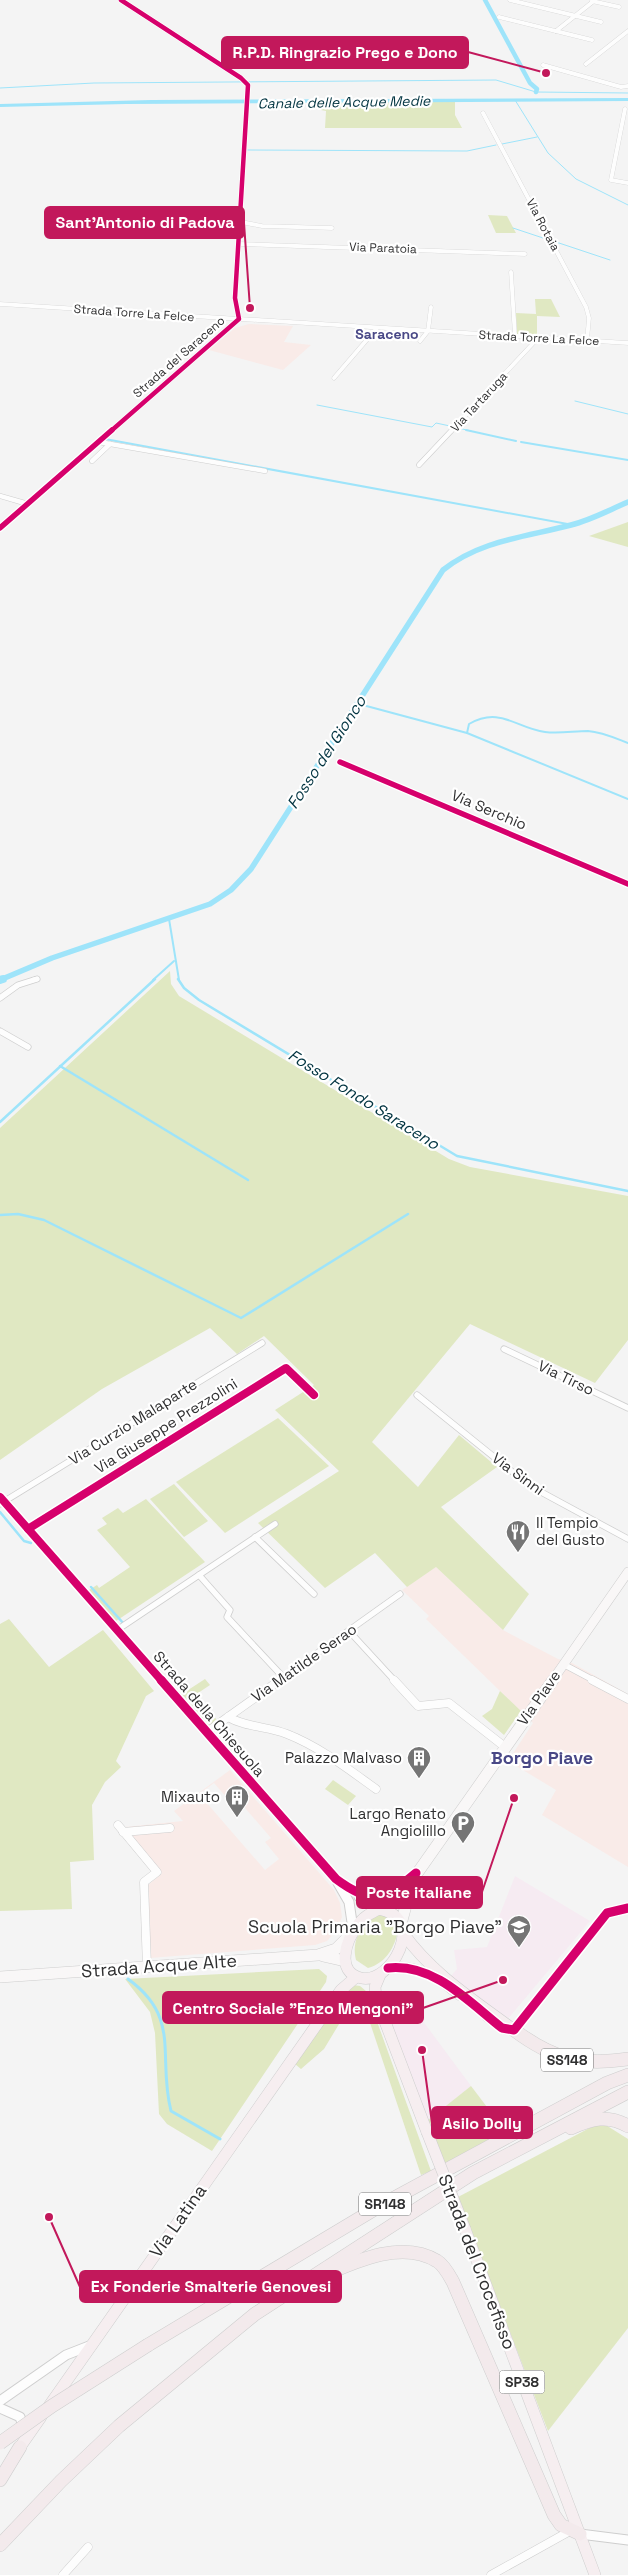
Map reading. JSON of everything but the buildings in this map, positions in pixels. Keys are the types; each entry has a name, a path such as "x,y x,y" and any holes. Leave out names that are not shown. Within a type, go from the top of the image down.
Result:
{"highway":[{"name":"SS148","path":"514,2030 545,2052 563,2059 602,2062 628,2059"},
{"name":"SR148","path":"0,2443 52,2406 148,2345 385,2203 628,2074"},
{"name":"SR148","path":"0,2545 61,2481 133,2413 240,2325 291,2289 473,2173 528,2142 628,2092"},
{"path":"528,2142 558,2134 596,2117 610,2117 628,2126"},
{"path":"291,2289 349,2266 394,2254 414,2254 437,2261 453,2282 554,2515 561,2525 575,2532"},
{"path":"0,2469 20,2447"},
{"path":"0,2480 20,2447"}],"main road":[{"name":"Via Piave","path":"382,1909 399,1898 628,1572"},
{"name":"Via Piave","path":"402,1928 416,1873"},
{"path":"402,1928 399,1951 384,1972 360,1978 346,1964 351,1933 363,1916 382,1909 395,1912 417,1953 434,1969 514,2030"},
{"name":"Strada Acque Alte","path":"0,1977 318,1955 336,1949 351,1933"},
{"name":"Strada Acque Alte","path":"318,1955 346,1964"},
{"name":"Via Latina","path":"337,1996 346,1964"},
{"name":"Strada del Crocefisso","path":"384,1972 375,1987 379,2005 465,2229 575,2532 595,2575"},
{"name":"Strada del Crocefisso","path":"360,1978 379,2005"},
{"name":"Via Latina","path":"20,2447 89,2346 337,1996 348,1982 360,1978"}],"street":[{"name":"Strada del Saraceno","path":"0,528 239,319 235,298 240,244 246,107 245,81 121,0"},
{"path":"510,0 601,22"},
{"path":"556,31 592,0 619,7"},
{"path":"499,17 592,40"},
{"path":"586,64 628,30"},
{"path":"543,65 619,86 628,86"},
{"path":"625,109 611,180 628,183"},
{"name":"Via Rotaia","path":"483,113 586,306 589,318 587,340"},
{"path":"241,222 262,226 332,228"},
{"name":"Via Paratoia","path":"240,244 525,254"},
{"path":"511,272 515,336"},
{"name":"Strada Torre La Felce","path":"0,304 628,343"},
{"path":"420,341 428,331 432,307"},
{"path":"334,378 377,328"},
{"name":"Via Tartaruga","path":"419,465 538,338"},
{"path":"99,442 265,471"},
{"path":"92,461 110,444"},
{"path":"0,496 28,504"},
{"name":"Via Serchio","path":"340,762 628,884"},
{"path":"0,998 12,988 37,979"},
{"path":"0,1031 28,1047"},
{"name":"Via Curzio Malaparte","path":"1,1501 262,1343"},
{"name":"Via Tirso","path":"504,1349 628,1408"},
{"name":"Via Giuseppe Prezzolini","path":"28,1529 286,1368 314,1396"},
{"name":"Via Sinni","path":"417,1395 530,1486 628,1539"},
{"name":"Strada della Chiesuola","path":"1,1501 28,1529 336,1879 355,1894 382,1909"},
{"path":"117,1630 274,1524"},
{"path":"256,1537 314,1594"},
{"path":"199,1575 230,1610 228,1617 283,1678"},
{"name":"Via Matilde Serao","path":"207,1732 400,1594"},
{"path":"349,1631 418,1706 449,1702 505,1747"},
{"path":"563,1664 628,1699"},
{"path":"228,1717 239,1723 280,1731 303,1741 376,1788"},
{"path":"118,1825 157,1872 144,1882 147,1967"},
{"path":"123,1832 170,1828"},
{"path":"355,1894 370,1898 383,1896 396,1890 416,1873"},
{"name":"Strada della Chiesuola","path":"336,1879 349,1902 351,1933"},
{"path":"384,1972 404,1965 424,1971 502,2028 514,2030 607,1913 628,1908"},
{"path":"0,2401 66,2355 89,2346"},
{"path":"0,2408 15,2412 23,2422 20,2447"},
{"path":"491,2575 575,2532 628,2540"},
{"path":"63,2575 88,2547"}],"shaded area":[{"path":"249,324 293,326 284,342 311,345 283,370 209,350 235,328"},
{"path":"436,1567 503,1630 558,1659 572,1663 628,1694 628,1867 542,1815 556,1790 508,1761 533,1723 426,1619 429,1616 402,1590"},
{"name":"Mixauto","path":"230,1770 334,1890 340,1903 342,1917 336,1931 327,1941 315,1945 150,1958 147,1886 162,1873 125,1827 183,1821 174,1811","holes":["214,1783 227,1798 233,1794 271,1838 265,1842 279,1859 265,1870 199,1794"]},
{"name":"Scuola Primaria \"Borgo Piave\"","path":"515,1876 590,1921 507,2020 450,1977 457,1969 454,1950 487,1947"},
{"path":"405,1997 471,2086 427,2121 386,2015 391,2014 389,2007"}],"green space":[{"path":"321,102 455,102 455,115 462,128 325,128 326,111 321,110"},
{"path":"488,215 507,216 516,233 496,233"},
{"path":"535,299 551,299 560,317 537,316 537,335 517,334 516,313 536,314"},
{"path":"628,522 628,547 589,536"},
{"path":"170,971 171,984 179,996 449,1159 470,1167 628,1196 628,1340 595,1383 470,1324 372,1442 418,1487 459,1435 497,1467 441,1507 529,1594 503,1630 436,1567 407,1587 375,1553 325,1588 258,1523 339,1471 275,1410 314,1385 264,1336 237,1354 210,1328 102,1389 0,1460 0,1128"},
{"path":"278,1418 329,1466 225,1533 176,1482"},
{"path":"174,1484 208,1521 184,1537 150,1499"},
{"path":"146,1499 205,1562 116,1621 89,1590 97,1585 99,1588 130,1567 97,1530 107,1524 102,1518 118,1508 123,1513"},
{"path":"9,1619 49,1667 103,1630 154,1691 146,1696 116,1761 121,1767 105,1782 92,1805 94,1860 70,1862 72,1909 0,1911 0,1624"},
{"path":"205,1679 210,1685 195,1695 217,1720 209,1725 182,1694"},
{"path":"500,1691 521,1711 504,1735 482,1716 492,1709"},
{"path":"333,1780 356,1796 348,1805 325,1789"},
{"path":"375,1914 391,1916 398,1930 389,1954 374,1966 368,1968 356,1960 355,1946 358,1934"},
{"path":"319,1969 327,1976 326,1982 212,2151 167,2124 159,2114 155,2033 150,2012 125,1979"},
{"path":"353,1985 360,1986 366,1991 431,2171 421,2175 363,2002 356,1996 324,2049 301,2069 295,2064 343,1994"},
{"path":"471,2086 506,2132 446,2166 427,2121"},
{"path":"601,2122 628,2139 628,2328 548,2431 458,2197"}],"water":[{"name":"Canale delle Acque Medie","path":"628,98 628,101 126,104 0,107 0,104 151,100"}],"waterway":[{"name":"Fosso del Gionco","path":"485,0 530,83 537,89 536,92"},
{"path":"0,88 94,83 496,80 536,92 628,93"},
{"path":"515,100 548,153 576,179 628,205"},
{"path":"502,144 537,137"},
{"path":"248,150 467,151 496,145"},
{"path":"513,228 549,240"},
{"path":"556,242 610,260"},
{"path":"575,401 628,414"},
{"path":"317,405 432,427 436,423 450,426"},
{"path":"458,428 471,431"},
{"path":"466,430 516,441"},
{"path":"105,439 573,525"},
{"path":"521,442 628,460"},
{"name":"Fosso del Gionco","path":"3,979 0,980 52,958 210,904 231,890 251,869 443,570 458,560 488,546 578,523 628,502"},
{"path":"359,704 467,733"},
{"path":"467,733 469,724 490,717 508,720 545,732 593,732 628,743"},
{"path":"467,733 628,799"},
{"name":"Fosso Fondo Saraceno","path":"169,919 179,980"},
{"path":"153,980 174,961"},
{"path":"60,1066 155,979"},
{"name":"Fosso Fondo Saraceno","path":"178,979 184,988 199,1000 457,1156 628,1191"},
{"path":"0,1122 60,1066"},
{"path":"60,1066 248,1180"},
{"path":"0,1215 18,1214 44,1220 241,1318 408,1214"},
{"path":"0,1512 24,1541 31,1543"},
{"path":"91,1587 124,1624"},
{"path":"128,1979 145,1994 156,2008 162,2023 167,2091 171,2111 220,2139"}],"cycle path":[{"path":"0,528 239,319 235,298 248,85 241,78 121,0"},
{"path":"340,762 628,884"},
{"path":"28,1529 286,1368 314,1395"},
{"path":"0,1497 336,1879 359,1894 377,1897 395,1890 416,1873"},
{"path":"388,1968 402,1967 417,1970 433,1977 463,1997 502,2028 514,2030 607,1913 628,1908"}],"place":[{"name":"R.P.D. Ringrazio Prego e Dono","path":"546,73"},
{"name":"Sant'Antonio di Padova","path":"250,308"},
{"name":"Il Tempio del Gusto","path":"518,1553"},
{"name":"Palazzo Malvaso","path":"419,1779"},
{"name":"Poste italiane","path":"514,1798"},
{"name":"Mixauto","path":"237,1818"},
{"name":"Largo Renato Angiolillo","path":"463,1844"},
{"name":"Scuola Primaria \"Borgo Piave\"","path":"519,1948"},
{"name":"Centro Sociale \"Enzo Mengoni\"","path":"503,1980"},
{"name":"Asilo Dolly","path":"422,2050"},
{"name":"Ex Fonderie Smalterie Genovesi","path":"49,2217"}],"district":[{"name":"Saraceno","path":"387,334"},
{"name":"Borgo Piave","path":"542,1758"}]}
